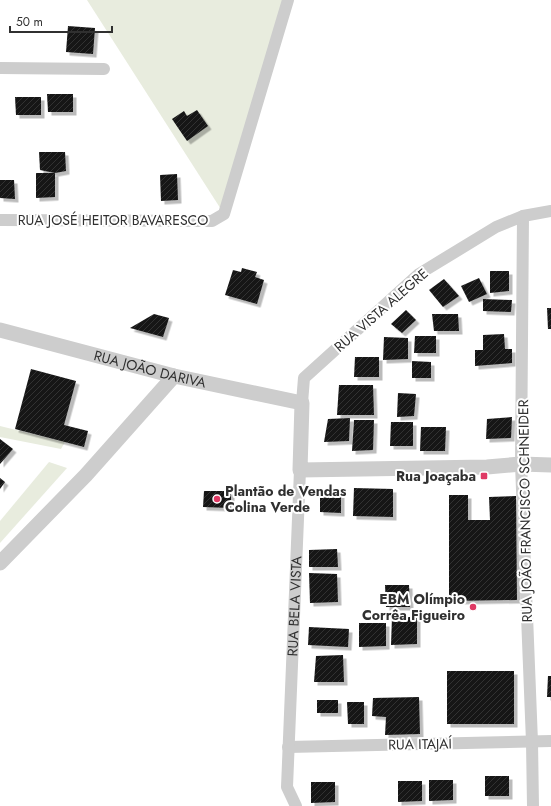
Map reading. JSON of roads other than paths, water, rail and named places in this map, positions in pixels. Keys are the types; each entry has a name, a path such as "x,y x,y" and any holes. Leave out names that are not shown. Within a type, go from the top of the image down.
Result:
{"street":[{"name":"RUA JOSÉ HEITOR BAVARESCO","path":"0,220 212,221 224,214 288,0"},
{"path":"0,68 104,69"},
{"name":"RUA VISTA ALEGRE","path":"302,403 304,378 419,274 496,226 523,216 551,211"},
{"name":"RUA JOÃO FRANCISCO SCHNEIDER","path":"523,216 522,464 533,806"},
{"name":"RUA JOÃO DARIVA","path":"0,330 174,376 302,403"},
{"path":"0,563 86,475 174,376"},
{"name":"RUA BELA VISTA","path":"296,806 287,787 302,403"},
{"path":"300,470 487,467 522,464 551,465"},
{"name":"RUA ITAJAÍ","path":"288,748 551,741"}],"place":[{"name":"Rua Joaçaba","path":"484,476"},
{"name":"Plantão de Vendas Colina Verde","path":"217,499"},
{"name":"EBM Olímpio Corrêa Figueiro","path":"473,607"}]}
